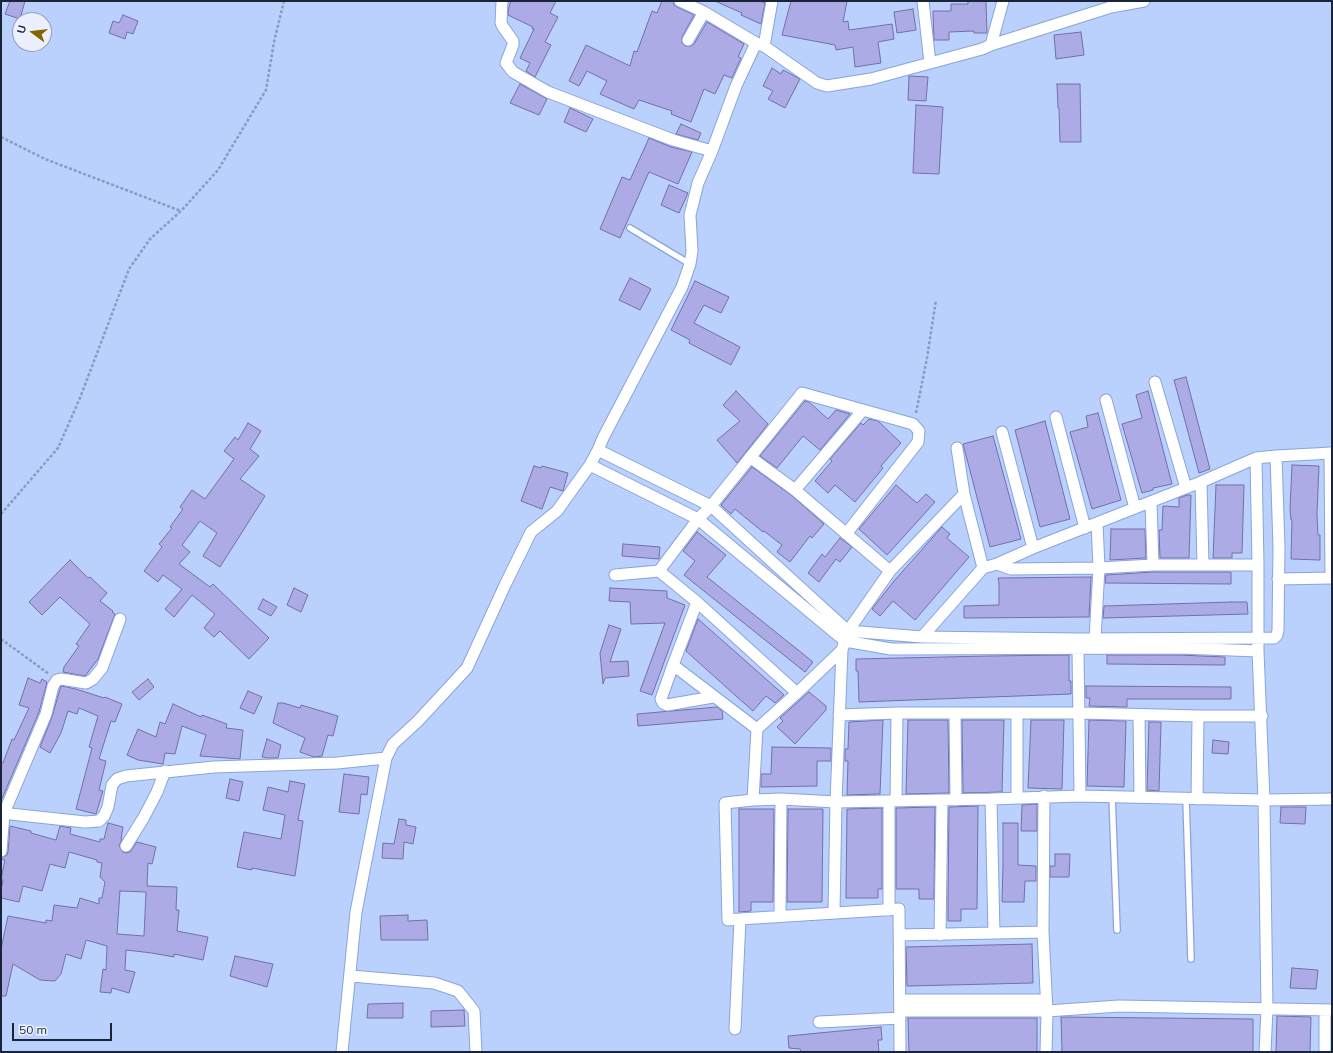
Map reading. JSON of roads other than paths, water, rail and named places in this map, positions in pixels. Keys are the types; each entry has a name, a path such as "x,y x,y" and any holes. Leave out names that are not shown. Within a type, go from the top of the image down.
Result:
{"street":[{"path":"502,1 501,23 513,41 513,45 506,63 513,72 548,92 673,140 712,151"},
{"path":"680,1 704,12 760,44 817,83 827,86 871,79 982,49 1111,7 1144,1"},
{"path":"342,1052 351,976 356,912 386,758 393,744 418,721 467,668 504,585 531,532 557,511 590,465 682,287 690,264 692,251 690,215 698,183 712,151 736,86 760,44 772,1"},
{"path":"923,1 930,63"},
{"path":"991,45 1003,1"},
{"path":"688,40 704,12"},
{"path":"1155,382 1186,488"},
{"path":"659,571 698,520 802,394 914,424 919,431 918,442 846,534"},
{"path":"1106,400 1135,508"},
{"path":"795,490 863,410"},
{"path":"1056,418 1085,528"},
{"path":"1002,432 1033,548"},
{"path":"957,448 964,494 982,568"},
{"path":"598,450 711,506 845,640 922,637 1095,639 1274,638 1277,636 1279,547 1276,456"},
{"path":"922,637 982,568 997,564 1033,548 1201,482 1256,458 1331,452 1331,578 1278,579"},
{"path":"750,457 795,490 890,571"},
{"path":"1256,458 1258,651 1262,716 1264,800 1267,1009 1265,1052"},
{"path":"590,465 698,520 845,640 891,649 1179,648 1258,651"},
{"path":"1201,482 1203,565"},
{"path":"753,800 757,730 797,693 845,640 890,571 964,494"},
{"path":"1151,502 1153,565"},
{"path":"1095,639 1099,568 1098,523"},
{"path":"997,564 1011,569 1099,568 1153,565 1258,565"},
{"path":"615,575 659,571 697,602 797,693"},
{"path":"697,602 661,699 663,703 667,705 713,697"},
{"path":"1,851 3,813 46,714 57,680 61,679 86,683 93,679 102,668 120,619"},
{"path":"834,913 839,715 845,640"},
{"path":"1078,649 1080,796"},
{"path":"673,665 757,730"},
{"path":"839,715 897,713 1080,713 1262,716"},
{"path":"890,910 892,801 897,713"},
{"path":"1017,713 1017,798"},
{"path":"955,714 956,800"},
{"path":"1138,715 1140,796"},
{"path":"1192,798 1198,716"},
{"path":"3,813 85,822 99,821 104,816 108,807 112,785 117,779 126,776 214,767 337,763 386,758"},
{"path":"126,846 157,792 165,771"},
{"path":"1044,796 1042,932 1046,1006 1046,1052"},
{"path":"900,1052 899,909 728,920 725,803 782,799 836,802 991,799 1044,796 1140,796 1264,800 1332,799"},
{"path":"780,916 782,799"},
{"path":"991,799 994,933"},
{"path":"940,934 942,800"},
{"path":"735,1029 740,919"},
{"path":"899,935 1042,932"},
{"path":"351,976 434,983 458,991 474,1010 476,1052"},
{"path":"900,1000 1046,1006 1329,1010 1325,1052"},
{"path":"819,1022 900,1015 1046,1006"}],"lane":[{"path":"630,228 690,264"},
{"path":"1112,796 1117,930"},
{"path":"1191,959 1192,798"}]}
